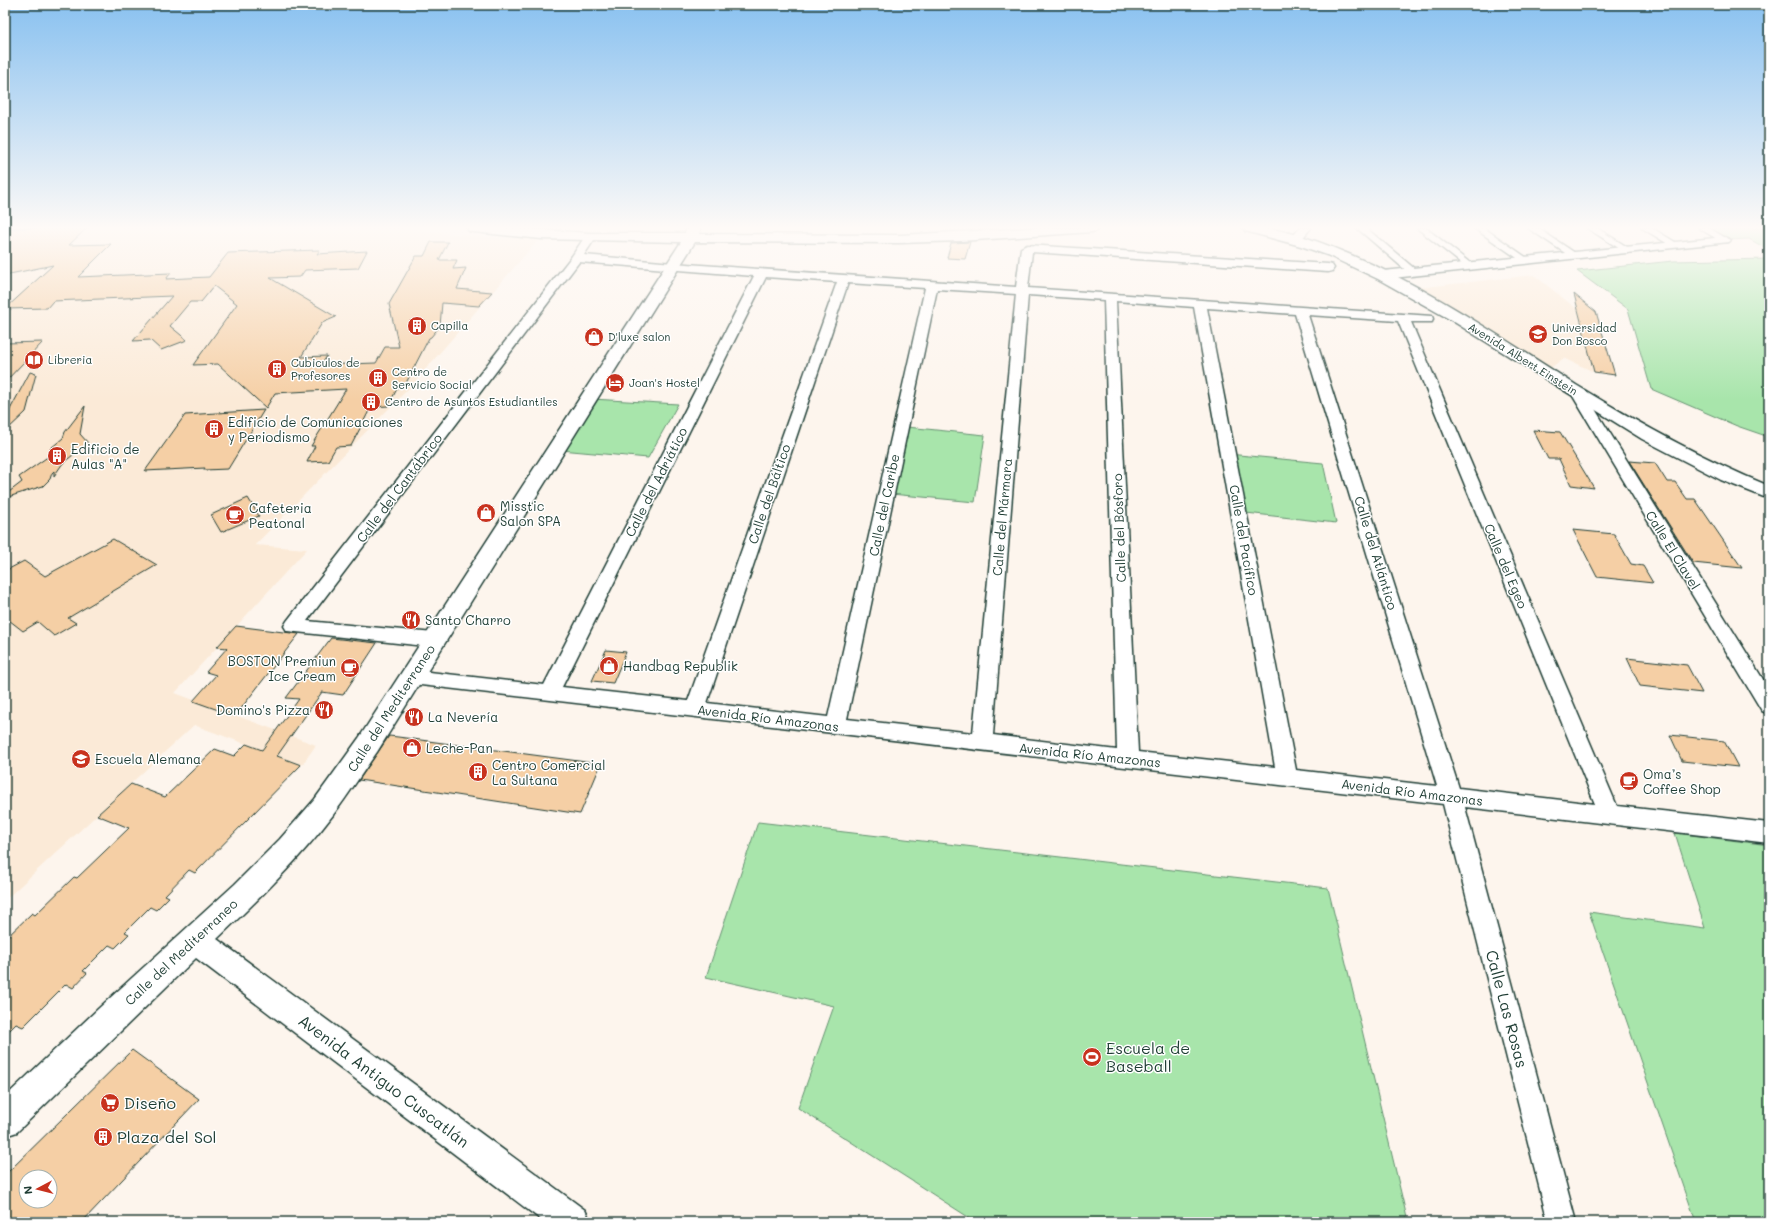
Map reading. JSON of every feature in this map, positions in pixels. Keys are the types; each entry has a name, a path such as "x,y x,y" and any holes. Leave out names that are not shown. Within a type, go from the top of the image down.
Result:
{"street":[{"name":"Calle del Cantábrico","path":"434,640 293,626 555,285"},
{"name":"Calle del Mediterraneo","path":"5,1120 245,893 290,847 324,807 360,757 412,677 434,640 661,285"},
{"name":"Calle del Adriático","path":"549,693 755,285"},
{"name":"Calle del Báltico","path":"695,710 841,285"},
{"name":"Calle del Caribe","path":"836,726 932,285"},
{"path":"948,285 1110,298 1426,319"},
{"name":"Calle del Mármara","path":"982,742 1023,285"},
{"name":"Avenida Albert Einstein","path":"1401,285 1468,324 1578,394 1708,468 1769,493"},
{"name":"Calle del Bósforo","path":"1110,298 1128,759"},
{"name":"Calle del Pacífico","path":"1200,304 1287,777"},
{"name":"Calle del Atlántico","path":"1301,310 1451,796"},
{"name":"Calle del Egeo","path":"1403,318 1610,815"},
{"name":"Calle El Clavel","path":"1578,394 1769,706"},
{"name":"Avenida Río Amazonas","path":"412,677 1769,833"},
{"name":"Calle Las Rosas","path":"1451,796 1562,1222"},
{"name":"Avenida Antiguo Cuscatlán","path":"195,940 573,1222"}],"shaded area":[{"path":"5,285 499,285 410,387 255,545 307,549 175,693 316,745 302,765 194,725 5,900"},
{"name":"Universidad Don Bosco","path":"1442,285 1547,285 1578,310 1594,372 1564,358 1549,369 1417,288"}],"green space":[{"path":"1596,285 1769,285 1769,437 1737,426 1651,389 1628,309"},
{"path":"592,399 678,404 648,458 561,450"},
{"path":"907,427 985,435 975,502 891,494"},
{"path":"1228,454 1323,463 1336,523 1237,512"},
{"name":"Escuela de Baseball","path":"758,822 1328,888 1408,1222 976,1222 798,1108 834,1006 706,977"},
{"path":"1675,833 1769,845 1769,1222 1696,1222 1589,912 1705,928"}],"building":[{"path":"31,285 282,285 336,317 322,323 301,357 327,356 321,365 376,363 385,347 399,347 389,304 400,285 459,285 457,289 492,292 479,306 442,303 440,326 429,338 404,387 398,387 388,406 371,407 351,446 336,447 328,461 307,462 315,446 311,446 346,389 275,393 266,408 218,364 193,365 237,304 214,286 201,302 190,302 170,326 187,340 161,350 150,340 133,341 172,296 53,301 47,308 5,309"},
{"path":"1574,294 1596,312 1615,375 1594,372"},
{"path":"43,342 5,382 5,343"},
{"path":"30,372 36,374 26,412 5,432 5,419"},
{"name":"Edificio de Aulas \"A\"","path":"85,406 80,434 88,443 63,463 54,476 54,471 50,479 43,486 5,498 5,495 22,482 19,477 49,456 51,448 63,438 65,432"},
{"name":"Edificio de Comunicaciones y Periodismo","path":"264,410 228,469 204,470 205,468 145,471 185,415"},
{"path":"1533,430 1560,432 1594,488 1571,485 1559,459 1548,459"},
{"path":"1629,461 1655,463 1667,482 1675,482 1687,499 1695,499 1742,568 1693,563"},
{"name":"Cafeteria Peatonal","path":"248,498 259,516 221,532 211,515"},
{"path":"1573,530 1614,534 1631,564 1643,566 1653,583 1597,577"},
{"path":"113,539 157,565 68,618 76,623 54,636 38,622 23,631 5,617 5,571 24,561 45,576"},
{"path":"236,626 299,634 235,716 193,701 216,675 206,672 227,648 217,647"},
{"path":"331,638 377,643 343,695 322,692 277,756 301,765 195,873 189,870 165,895 169,897 156,910 150,907 125,932 129,934 115,948 109,945 83,971 87,973 73,988 66,984 23,1027 16,1024 5,1035 5,939 32,913 35,915 74,877 77,878 129,828 97,815 131,784 165,797 215,749 234,756 246,744 262,750 299,699 286,698"},
{"name":"Handbag Republik","path":"606,650 626,652 613,683 592,681"},
{"path":"1627,658 1687,665 1702,693 1640,686"},
{"path":"1670,735 1724,741 1738,767 1682,761"},
{"name":"Centro Comercial La Sultana","path":"389,736 601,764 580,814 359,780"},
{"name":"Plaza del Sol","path":"132,1050 199,1099 82,1222 5,1222 5,1175"}],"place":[{"name":"Capilla","path":"417,326"},
{"name":"Universidad Don Bosco","path":"1538,334"},
{"name":"D'luxe salon","path":"594,337"},
{"name":"Libreria","path":"34,360"},
{"name":"Cubiculos de Profesores","path":"277,369"},
{"name":"Centro de Servicio Social","path":"378,378"},
{"name":"Joan's Hostel","path":"615,383"},
{"name":"Centro de Asuntos Estudiantiles","path":"371,402"},
{"name":"Edificio de Comunicaciones y Periodismo","path":"214,429"},
{"name":"Edificio de Aulas \"A\"","path":"57,456"},
{"name":"Misstic Salon SPA","path":"486,513"},
{"name":"Cafeteria Peatonal","path":"235,515"},
{"name":"Santo Charro","path":"411,620"},
{"name":"Handbag Republik","path":"609,666"},
{"name":"BOSTON Premiun Ice Cream","path":"350,668"},
{"name":"Domino's Pizza","path":"324,710"},
{"name":"La Nevería","path":"414,717"},
{"name":"Leche-Pan","path":"412,748"},
{"name":"Escuela Alemana","path":"81,759"},
{"name":"Centro Comercial La Sultana","path":"478,772"},
{"name":"Oma’s Coffee Shop","path":"1629,781"},
{"name":"Escuela de Baseball","path":"1092,1057"},
{"name":"Diseño","path":"110,1103"},
{"name":"Plaza del Sol","path":"103,1137"}]}
